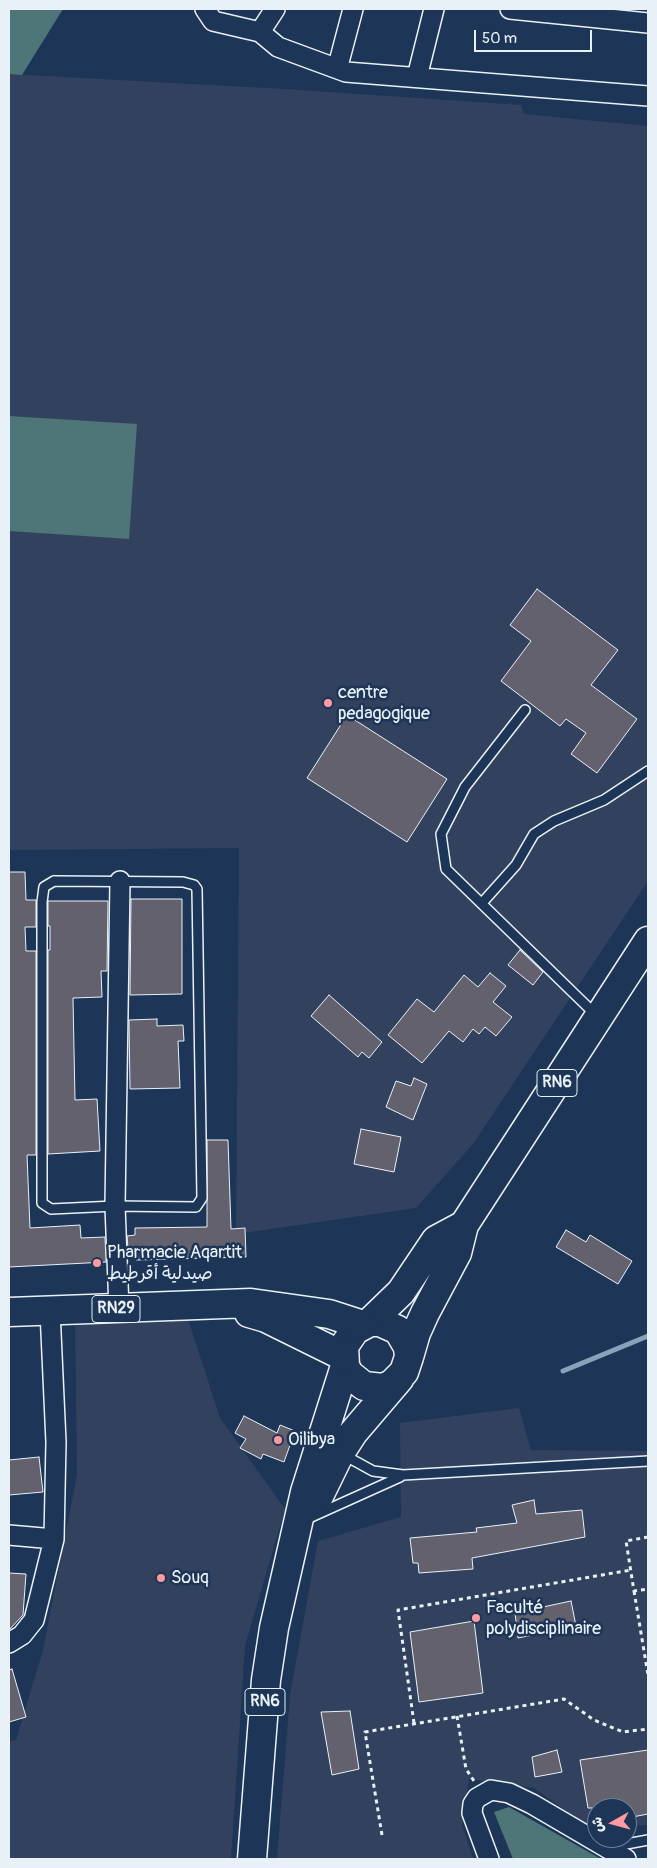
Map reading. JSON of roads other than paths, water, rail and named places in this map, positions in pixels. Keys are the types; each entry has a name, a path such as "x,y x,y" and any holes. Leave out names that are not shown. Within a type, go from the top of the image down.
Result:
{"main road":[{"name":"RN6","path":"292,1547 309,1518 340,1453 353,1433 404,1368 425,1313 457,1253 464,1225 648,942"},
{"name":"RN6","path":"252,1859 266,1680 274,1628 305,1492 344,1361 348,1337 367,1324 401,1292 436,1240 464,1225"},
{"name":"RN29","path":"9,1312 251,1303 329,1314 367,1324"},
{"name":"RN29","path":"224,1304 266,1318 344,1361"},
{"path":"344,1361 349,1374 364,1386 383,1388 404,1368 408,1347 398,1330 390,1325 367,1324"}],"street":[{"path":"205,9 213,21 260,32 278,48 346,72 648,96"},
{"path":"260,32 275,9"},
{"path":"340,69 339,62 353,9"},
{"path":"417,78 434,9"},
{"path":"510,9 648,23"},
{"path":"119,1309 114,1206 120,881"},
{"path":"9,1643 22,1635 34,1620 54,1539 56,1442 50,1311"},
{"path":"9,1535 54,1539"},
{"path":"488,1859 472,1813 473,1804 482,1794 490,1790 509,1793 587,1836"},
{"path":"610,1848 626,1859"}],"lane":[{"path":"525,710 465,787 441,834 446,869 599,1018"},
{"path":"482,903 516,865 534,834 554,821 604,800 648,771"},
{"path":"54,881 120,881 183,882 194,885 198,889 202,1198 199,1205 192,1208 114,1206 51,1209 42,1203 42,902 44,887 54,881"},
{"path":"340,1453 373,1471 403,1475 648,1461"},
{"path":"309,1518 403,1475"}],"waterway":[{"path":"563,1371 648,1336"}],"place":[{"name":"centre pedagogique","path":"328,703"},
{"name":"Pharmacie Aqartit صيدلية أقرطيط","path":"97,1263"},
{"name":"Oilibya","path":"278,1440"},
{"name":"Souq","path":"161,1578"},
{"name":"Faculté polydisciplinaire","path":"476,1618"}]}
